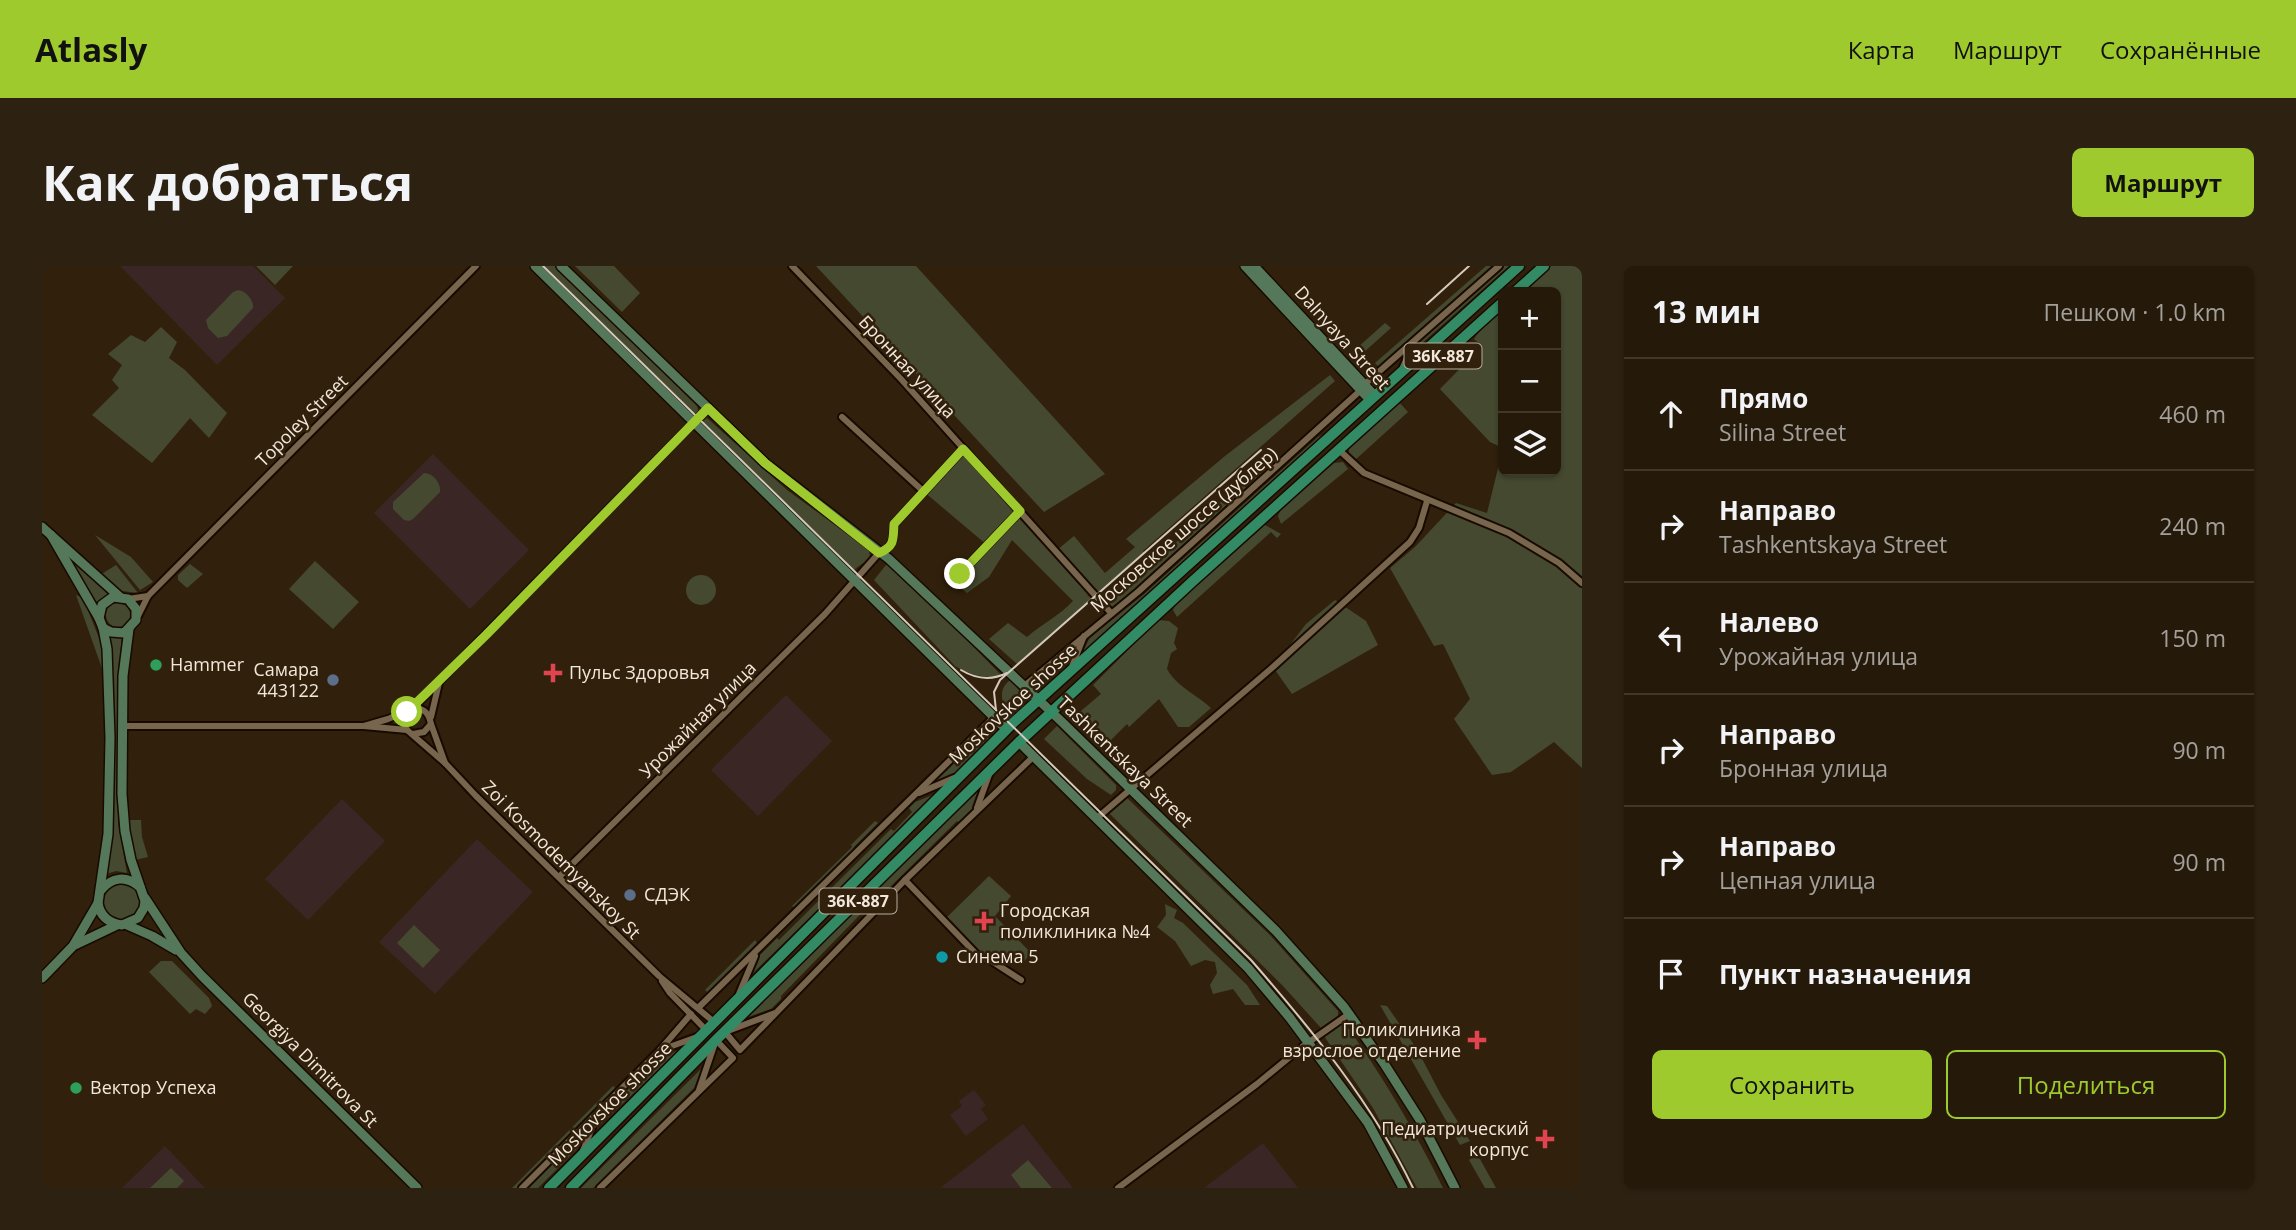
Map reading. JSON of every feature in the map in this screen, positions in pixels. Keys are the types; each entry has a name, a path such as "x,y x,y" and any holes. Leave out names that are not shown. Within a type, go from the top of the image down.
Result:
{"main road":[{"path":"535,266 1248,968 1308,1042 1368,1123 1403,1188"},
{"name":"Tashkentskaya Street","path":"561,266 765,463 889,559 929,596 1276,931 1349,1014 1385,1065 1420,1120 1455,1188"},
{"name":"Dalnyaya Street","path":"1245,266 1363,387"},
{"name":"Dalnyaya Street","path":"1254,266 1383,409"},
{"name":"Moskovskoe shosse","path":"549,1188 1006,729 1520,266"},
{"path":"1521,287 1544,266"},
{"name":"Moskovskoe shosse","path":"571,1188 724,1032 1019,742 1498,306"},
{"path":"42,527 136,609 136,621 129,629 117,633 103,628"},
{"path":"51,535 103,628 109,673 110,737 108,834 99,898 104,917 122,925"},
{"path":"99,618 102,605 107,601 124,598"},
{"name":"Georgiya Dimitrova St","path":"129,629 123,676 122,794 125,831 134,873 143,892 181,953 416,1188"},
{"path":"42,978 73,946 106,884 117,879 130,880 143,892 145,905 135,921 73,946"},
{"name":"Georgiya Dimitrova St","path":"122,925 152,936 181,953"},
{"path":"714,1022 724,1032"},
{"path":"702,1033 716,1040"}],"street":[{"name":"Topoley Street","path":"136,621 148,596 476,266"},
{"name":"Бронная улица","path":"792,266 901,379 1111,613"},
{"name":"Московское шоссе (дублер)","path":"1023,687 1139,592 1499,266"},
{"path":"1401,371 1413,343"},
{"path":"409,732 404,718 409,710 708,408"},
{"path":"842,417 923,491"},
{"path":"1320,429 1346,422"},
{"path":"879,553 889,548 893,541 894,524 963,449"},
{"path":"1339,450 1364,473 1508,533 1559,563 1582,583"},
{"path":"1097,818 1273,667 1410,542 1419,528 1427,501"},
{"path":"953,581 1020,511"},
{"name":"Урожайная улица","path":"559,877 744,695 879,553"},
{"path":"72,592 81,587"},
{"path":"124,598 148,596"},
{"path":"1070,672 1085,635"},
{"path":"123,726 364,726 424,732 430,722 439,681"},
{"path":"364,726 409,710 425,710 430,722"},
{"path":"698,1007 993,718"},
{"name":"Zoi Kosmodemyanskoy St","path":"430,722 445,763"},
{"name":"Zoi Kosmodemyanskoy St","path":"409,732 445,763 659,976"},
{"path":"775,1013 724,1032 740,1050 905,880 1034,756"},
{"path":"976,810 991,770"},
{"path":"914,796 960,776"},
{"path":"905,880 980,958 990,960 1021,980"},
{"path":"737,999 757,951"},
{"path":"659,976 714,1022"},
{"path":"659,976 670,993 691,1014 702,1033 659,1051"},
{"path":"522,1188 659,1051 691,1014"},
{"path":"1118,1188 1257,1084 1308,1042 1349,1014"},
{"path":"600,1188 733,1058 716,1040 699,1090"},
{"path":"581,1154 598,1113"}],"shaded area":[{"path":"120,266 253,266 285,298 217,365"},
{"path":"433,454 529,550 470,609 374,513"},
{"path":"786,695 832,741 758,816 711,770"},
{"path":"342,799 385,841 308,920 265,879"},
{"path":"477,839 533,892 435,994 379,942"},
{"path":"974,1090 986,1105 981,1109 988,1119 966,1136 950,1115 962,1106 959,1101"},
{"path":"1023,1124 1073,1188 940,1188"},
{"path":"1263,1143 1298,1188 1204,1188"},
{"path":"165,1146 205,1188 122,1188"}],"green space":[{"path":"256,266 293,266 275,285"},
{"path":"539,266 555,266 697,406 698,411 692,416 682,403 645,372"},
{"path":"575,266 614,266 640,293 622,312"},
{"path":"816,266 916,266 1105,474 1044,512"},
{"path":"1486,266 1492,266 1383,364 1379,367 1375,363"},
{"path":"1503,266 1509,266 1413,351 1417,344"},
{"path":"1544,266 1582,266 1582,768 1554,742 1511,772 1492,775 1454,719 1470,699 1443,644 1434,646 1390,568 1415,547 1456,503 1487,513 1498,468 1498,476 1561,476 1561,287 1521,287"},
{"path":"238,290 249,296 253,308 227,336 218,338 208,328 206,320"},
{"path":"1498,307 1498,446 1490,442 1440,389 1482,346 1474,339"},
{"path":"1385,323 1391,328 1354,361 1348,356"},
{"path":"161,327 177,342 169,358 185,370 227,413 209,438 190,418 152,463 92,415 119,388 112,380 122,365 108,354 131,335 145,342"},
{"path":"1330,375 1335,381 1097,595 1094,592 1087,595 1092,598 1017,664 989,639 1008,623 1027,637 1073,601 1012,540 989,577 967,593 953,581 987,545 923,491 963,449 1057,550 1074,536 1105,573 1135,547 1126,539 1225,456"},
{"path":"1399,402 1408,412 1354,461 1349,458 1349,447"},
{"path":"707,418 787,490 869,550 870,558 851,572 701,426"},
{"path":"1327,433 1082,653 1090,637 1143,595 1318,437"},
{"path":"1343,462 1348,469 1281,524 1278,516 1281,509 1334,463"},
{"path":"1263,466 1267,471 1114,607 1106,606 1257,469"},
{"path":"424,473 436,479 440,492 413,519 404,520 393,509 393,502"},
{"path":"1265,525 1281,534 1277,538 1271,532 1177,617 1173,610 1175,605"},
{"path":"95,535 131,557 153,582 140,590"},
{"path":"65,547 108,594 98,604 63,548"},
{"path":"315,561 359,602 333,629 289,589"},
{"path":"190,564 203,574 187,588 178,580 178,575"},
{"path":"116,565 138,593 122,591 100,575"},
{"path":"886,565 921,593 1002,676 978,676 955,666 874,580"},
{"path":"701,575 707,576 715,584 715,596 707,604 701,605 695,604 687,596 686,590 687,584 695,576"},
{"path":"76,595 83,598 101,643 105,677"},
{"path":"1335,600 1366,621 1378,645 1292,694 1273,667 1306,624"},
{"path":"118,603 129,610 130,615 123,626 118,627 107,620 106,615 113,604"},
{"path":"1158,620 1169,621 1178,628 1174,643 1177,649 1171,653 1167,669 1181,686 1211,708 1189,727 1178,727 1159,699 1129,727 1127,724 1105,746 1075,716 1101,694 1093,685"},
{"path":"110,637 122,637 118,673 118,823 127,873 116,871 106,874 114,756"},
{"path":"1010,680 1023,691 1012,702 1023,694 1028,699 1005,719 995,714 1004,708 1002,692"},
{"path":"1057,726 1116,785 1116,790 1111,795 1087,779 1044,739"},
{"path":"984,732 990,739 953,775 929,785"},
{"path":"980,790 972,809 959,823 957,821 887,890 885,889 771,1009 748,1017 953,813"},
{"path":"938,793 751,975 758,957 777,938 779,940 891,829 894,831 912,812 909,808 915,802"},
{"path":"1125,796 1270,935 1338,1011 1338,1016 1321,1028 1283,986 1109,813"},
{"path":"129,820 141,820 142,837 148,857 135,860"},
{"path":"875,821 878,823 855,849 795,908 792,906 852,847"},
{"path":"989,876 1011,896 995,916 1031,953 1021,965 990,960 975,954 943,921"},
{"path":"122,884 135,889 140,902 135,915 122,920 109,915 104,902 109,889"},
{"path":"1165,904 1177,910 1174,918 1183,923 1247,985 1260,1005 1245,1005 1233,989 1213,994 1210,985 1217,973 1215,962 1205,960 1191,966 1175,941 1157,927 1166,915"},
{"path":"414,925 440,950 423,968 397,943"},
{"path":"755,940 755,948 709,993 705,990"},
{"path":"161,961 172,961 209,998 212,1006 205,1014 196,1009 190,1014 149,972"},
{"path":"1380,1005 1387,1006 1417,1049 1441,1095 1470,1141 1460,1145"},
{"path":"1344,1022 1397,1103 1443,1188 1417,1188 1373,1108 1324,1036"},
{"path":"679,1050 596,1129 604,1112 656,1060"},
{"path":"703,1067 694,1088 593,1188 581,1188"},
{"path":"613,1086 617,1089 518,1188 512,1188"},
{"path":"588,1127 579,1147 538,1188 527,1188"},
{"path":"1474,1156 1480,1159 1496,1188 1485,1188 1469,1160"},
{"path":"1028,1160 1052,1188 1021,1188 1011,1175"},
{"path":"171,1168 184,1181 177,1188 150,1188"}],"tram line":[{"path":"543,266 1251,960 1319,1041 1360,1097 1413,1188"},
{"path":"1427,304 1469,266"},
{"path":"996,710 994,692 1000,680 1261,450"},
{"path":"961,670 984,678 1007,673"}],"place":[{"name":"Hammer","path":"156,665"},
{"name":"Пульс Здоровья","path":"553,673"},
{"name":"Самара 443122","path":"333,680"},
{"name":"СДЭК","path":"630,895"},
{"name":"Городская поликлиника №4","path":"984,921"},
{"name":"Синема 5","path":"942,957"},
{"name":"Поликлиника взрослое отделение","path":"1477,1040"},
{"name":"Вектор Успеха","path":"76,1088"},
{"name":"Педиатрический корпус","path":"1545,1139"}],"route":[{"path":"407,712 708,408 765,463 879,553 889,548 893,541 894,524 963,449 1020,511 960,574"}]}
